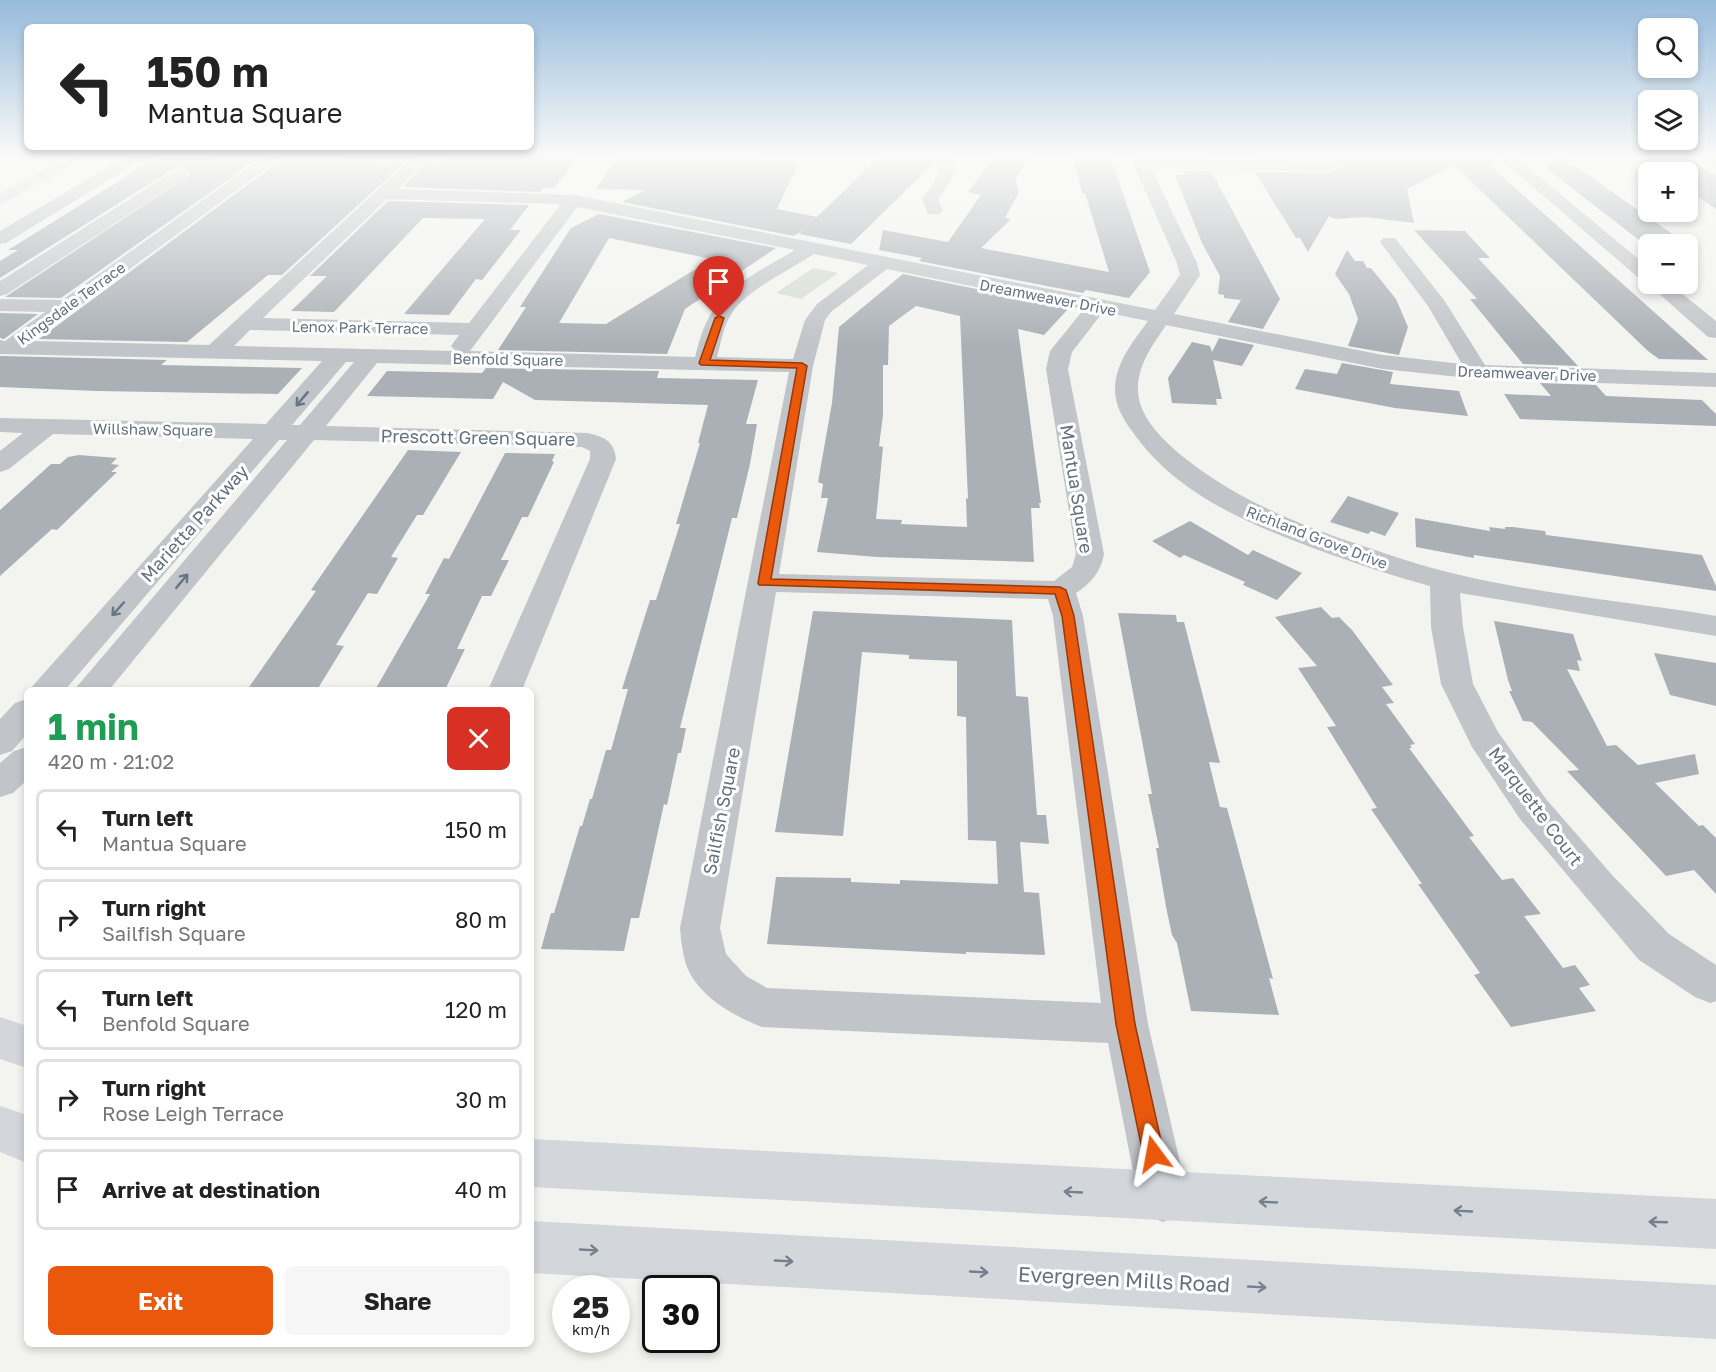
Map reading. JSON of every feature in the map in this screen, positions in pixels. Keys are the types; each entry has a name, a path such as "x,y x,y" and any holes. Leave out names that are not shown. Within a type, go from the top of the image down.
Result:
{"main road":[{"path":"0,1038 24,1046"},
{"path":"0,1129 24,1138"},
{"path":"534,1163 1716,1224"},
{"name":"Evergreen Mills Road","path":"534,1247 1716,1312"}],"street":[{"path":"0,238 34,218"},
{"path":"0,290 115,218"},
{"name":"Kingsdale Terrace","path":"5,347 67,306 189,218"},
{"path":"215,352 357,218"},
{"path":"453,357 558,218"},
{"name":"Dreamweaver Drive","path":"661,218 1096,307 1383,362 1478,372 1716,380"},
{"name":"Richland Grove Drive","path":"1166,218 1187,263 1190,275 1185,286 1134,357 1129,373 1127,396 1138,423 1164,453 1198,483 1254,516 1386,564 1486,590 1648,613 1716,626"},
{"path":"1579,218 1638,268"},
{"path":"1389,242 1437,302 1478,372"},
{"path":"704,363 719,318 726,307 745,291 810,249"},
{"name":"Sailfish Square","path":"883,263 824,308 812,329 802,366 700,928 706,962 731,990 762,1007 1126,1024"},
{"path":"1670,294 1716,332"},
{"path":"0,305 67,306"},
{"name":"Mantua Square","path":"1060,590 1088,568 1090,554 1057,369 1058,360 1077,330 1096,307"},
{"name":"Lenox Park Terrace","path":"245,324 474,329"},
{"name":"Benfold Square","path":"5,347 802,366"},
{"name":"Marietta Parkway","path":"49,687 275,432 340,355"},
{"name":"Marietta Parkway","path":"94,687 372,355"},
{"name":"Willshaw Square","path":"0,425 307,433"},
{"path":"0,464 46,427"},
{"name":"Prescott Green Square","path":"307,433 587,440 602,448 603,459 506,687"},
{"name":"Marquette Court","path":"1444,579 1447,627 1457,684 1485,738 1533,808 1654,947 1710,984"},
{"path":"764,583 1060,590 1068,616 1126,1024 1163,1197"},
{"path":"0,743 24,715"},
{"path":"0,743 24,745"},
{"path":"0,783 24,763"}],"shaded area":[{"path":"813,268 838,273 801,299 776,293"}],"building":[{"path":"59,218 95,218 0,278 0,261 18,250 8,250"},
{"path":"125,218 174,218 61,298 5,297"},
{"path":"203,218 344,218 282,275 268,275 187,342 39,339"},
{"path":"370,218 423,218 334,312 291,311 327,276 310,276"},
{"path":"425,218 519,218 510,230 521,230 482,280 476,279 449,315 404,314 485,219"},
{"path":"591,218 620,218 776,248 685,309 667,354 498,350 526,307 520,307 571,228","holes":["609,238 712,259 606,324 559,323"]},
{"path":"703,218 878,218 851,244 799,234 805,229 794,236"},
{"path":"965,218 1011,219 981,248 1109,272 1093,218 1131,218 1150,272 1129,298 1086,290 1083,293 919,261 922,258 879,250 883,230 948,242"},
{"path":"1192,218 1236,218 1280,299 1263,329 1228,322 1241,300 1224,298 1224,295 1218,294 1220,276 1202,243"},
{"path":"1284,218 1328,218 1308,252 1300,238 1296,238"},
{"path":"1373,218 1413,218 1414,223"},
{"path":"1509,218 1549,218 1708,360 1659,359"},
{"path":"1611,218 1638,218 1638,222 1655,222 1672,234 1638,234 1638,239"},
{"path":"1414,230 1465,231 1490,258 1478,258 1578,366 1523,364 1470,299 1477,299"},
{"path":"1347,250 1355,261 1363,261 1367,268 1371,268 1396,299 1408,327 1399,355 1348,346 1358,319 1349,294 1335,274"},
{"path":"903,274 1069,308 1044,335 1018,329 1041,503 1039,503 1040,508 1031,508 1034,562 877,557 817,552 828,498 821,498 823,484 818,482 832,403 839,327","holes":["916,306 960,316 968,499 966,498 967,527 901,524 902,520 876,519 883,447 879,446 883,415 883,365 888,365 889,326"]},
{"path":"0,313 38,314 4,339 0,338"},
{"path":"1219,338 1254,345 1242,366 1213,360 1222,399 1216,399 1217,405 1172,403 1168,378 1192,342 1210,346 1212,352"},
{"path":"0,356 167,360 161,365 302,368 278,394 97,391 0,387"},
{"path":"1342,363 1393,372 1390,384 1459,391 1468,416 1395,408 1295,389 1305,369 1337,374"},
{"path":"486,368 659,371 657,378 758,380 746,424 757,424 750,464 737,518 732,518 680,728 686,728 681,753 678,753 667,805 664,804 639,918 631,918 624,951 541,949 580,826 582,826 590,799 592,799 606,750 611,750 628,689 622,689 650,600 656,600 680,524 676,524 700,443 698,443 708,405 535,400 503,382 493,399 367,396 387,371 482,373"},
{"path":"1540,383 1596,385 1606,396 1702,400 1716,414 1716,426 1520,419 1504,394 1551,396"},
{"path":"408,450 461,452 423,515 417,515 391,557 398,558 377,594 368,593 336,645 344,646 319,687 249,687 316,591 311,590"},
{"path":"505,453 555,454 552,461 554,462 528,517 522,517 501,560 509,560 491,596 482,596 457,649 465,649 446,687 377,687 430,594 425,594 444,558 449,559"},
{"path":"79,455 117,458 111,464 119,465 111,472 117,472 57,530 52,529 0,576 0,510 51,464 60,464 68,457"},
{"path":"1348,496 1399,513 1385,536 1371,531 1368,534 1330,522"},
{"path":"1415,518 1490,531 1489,527 1545,531 1546,535 1702,555 1716,586 1716,591 1474,555 1474,558 1416,547"},
{"path":"1190,521 1248,555 1253,550 1302,573 1277,600 1243,585 1245,582 1184,555 1180,558 1152,541"},
{"path":"1321,607 1332,618 1339,617 1352,630 1393,685 1382,687 1394,703 1386,704 1415,744 1410,745 1412,748 1409,748 1474,836 1469,837 1502,880 1513,878 1541,914 1524,916 1563,968 1575,965 1590,985 1579,988 1596,1011 1511,1027 1474,975 1480,973 1418,884 1422,884 1371,809 1377,808 1327,727 1336,726 1298,668 1317,666 1275,617"},
{"path":"813,611 1012,620 1016,696 1028,697 1037,815 1046,815 1049,844 1020,842 1024,892 1039,893 1045,955 966,952 966,954 767,944 776,877 851,878 851,882 900,884 900,880 998,884 996,841 968,840 966,717 957,716 957,661 909,659 909,655 862,652 843,836 775,832"},
{"path":"1118,613 1176,615 1177,622 1184,622 1220,763 1209,762 1220,807 1227,808 1273,979 1269,978 1279,1015 1191,1011 1177,943 1172,935 1166,907 1156,848 1159,848 1148,794 1152,794"},
{"path":"1494,621 1573,634 1582,661 1577,660 1580,671 1567,669 1607,746 1616,745 1638,765 1695,754 1699,774 1655,783 1699,826 1703,825 1716,838 1716,894 1694,870 1666,876 1567,771 1579,770 1532,722 1523,721 1509,691 1512,691"},
{"path":"1654,653 1716,663 1716,706 1670,695"}],"route":[{"path":"719,318 704,363 802,366 764,583 1060,590 1068,616 1126,1024 1154,1154"}]}
